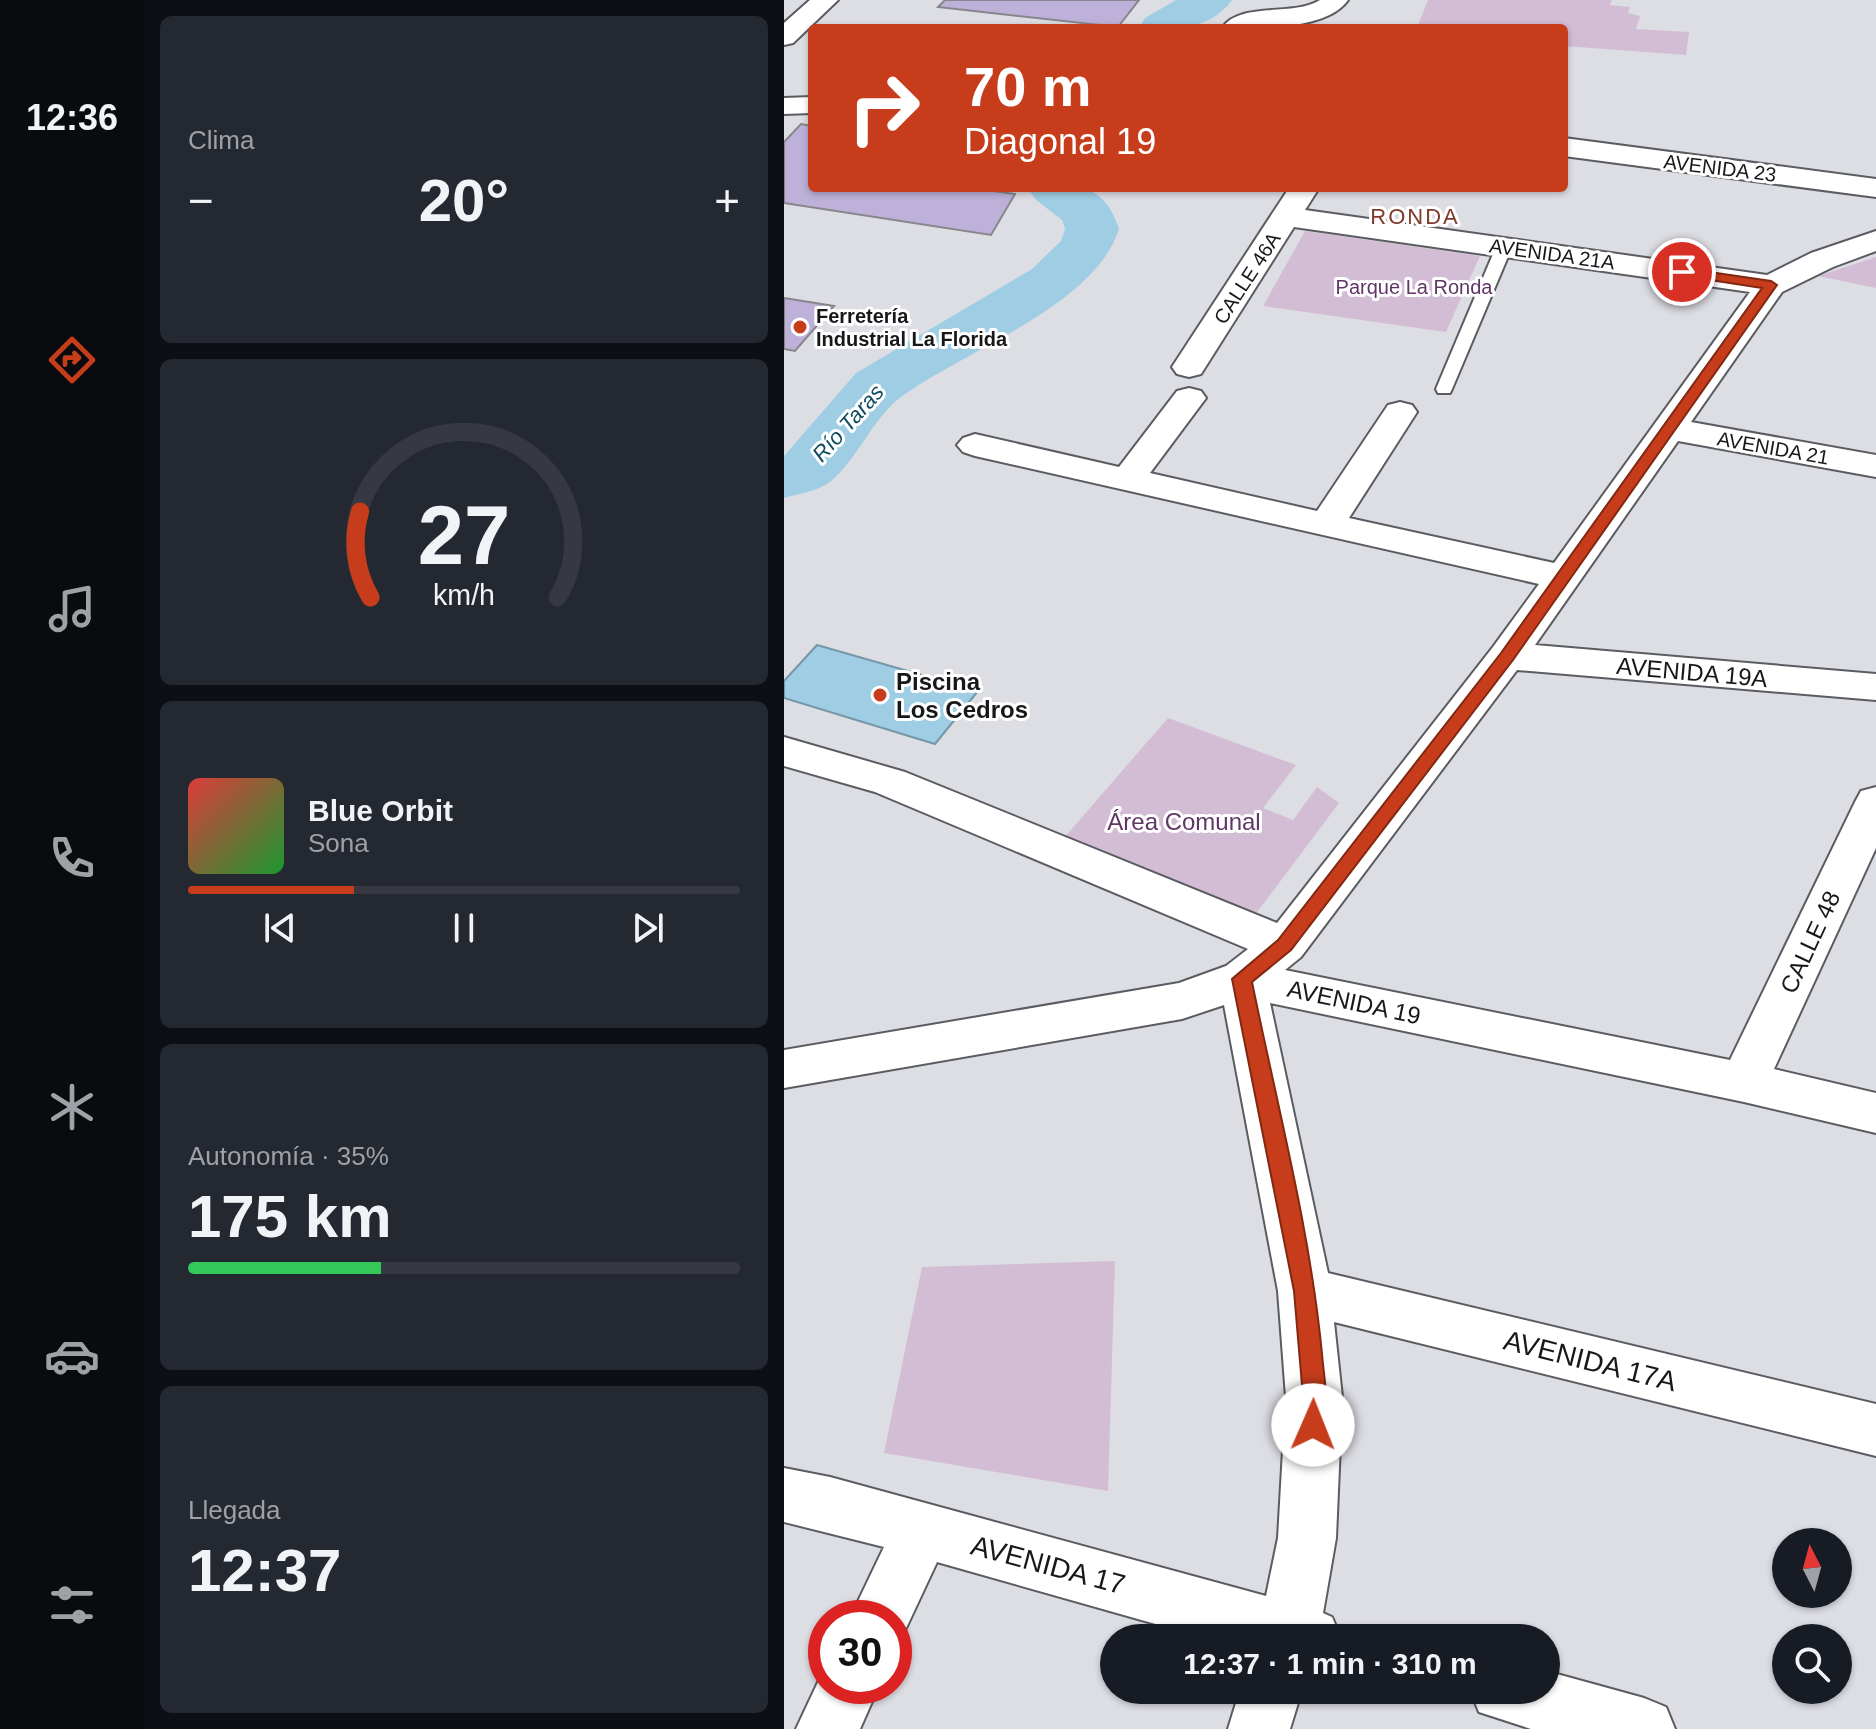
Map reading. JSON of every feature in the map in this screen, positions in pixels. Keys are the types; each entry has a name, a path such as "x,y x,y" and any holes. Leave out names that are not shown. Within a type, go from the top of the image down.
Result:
{"street":[{"path":"784,37 825,0"},
{"path":"1243,24 1254,19 1322,11 1335,0"},
{"path":"784,106 808,105"},
{"name":"AVENIDA 23","path":"1568,148 1876,188"},
{"name":"CALLE 46A","path":"1128,479 1189,383 1302,192"},
{"name":"AVENIDA 21A","path":"1287,217 1771,285"},
{"path":"784,1069 1182,1001 1242,979 1285,945 1507,656 1771,285 1822,260 1876,240"},
{"path":"1326,525 1400,412"},
{"name":"AVENIDA 21","path":"1670,429 1876,466"},
{"path":"975,445 1562,577"},
{"name":"AVENIDA 19A","path":"1507,656 1876,687"},
{"path":"784,751 890,782 1285,945"},
{"name":"CALLE 48","path":"1744,1082 1876,802"},
{"path":"1242,979 1305,1291 1314,1397 1307,1538 1297,1624"},
{"name":"AVENIDA 19","path":"1242,979 1744,1082 1876,1113"},
{"name":"AVENIDA 17A","path":"1305,1291 1876,1430"},
{"name":"AVENIDA 17","path":"784,1495 830,1504 1253,1624"},
{"path":"889,1600 922,1531"},
{"path":"827,1729 839,1704"},
{"path":"1259,1729 1267,1704"},
{"path":"1552,1704 1644,1729"}],"lane":[{"path":"1444,389 1504,247"}],"green space":[{"path":"1428,0 1612,0 1610,5 1630,7 1628,13 1640,16 1636,29 1689,32 1686,55 1568,46 1568,24 1419,24"},
{"name":"Parque La Ronda","path":"1305,231 1480,256 1446,332 1263,306"},
{"path":"1876,257 1876,288 1818,276"},
{"name":"Área Comunal","path":"1168,718 1296,765 1263,808 1293,820 1317,787 1339,803 1243,931 1050,854"},
{"path":"1115,1261 1108,1491 884,1453 922,1267"}],"water":[{"name":"Piscina Los Cedros","path":"817,645 978,691 935,744 784,698 784,681"}],"building":[{"path":"945,0 1139,0 1120,24 1091,24 938,7"},
{"path":"801,124 808,125 808,192 1015,194 991,235 784,203 784,142"},
{"name":"Ferretería Industrial La Florida","path":"784,298 834,306 795,351 784,349"}],"waterway":[{"name":"Río Taras","path":"1169,24 1209,0"},
{"name":"Río Taras","path":"784,479 807,469 877,386 1052,281 1086,247 1092,229 1087,213 1059,192"}],"place":[{"name":"Ferretería Industrial La Florida","path":"800,327"},
{"name":"Piscina Los Cedros","path":"880,695"}],"district":[{"name":"RONDA","path":"1415,216"}],"route":[{"path":"1313,1425 1314,1397 1305,1291 1242,979 1285,945 1507,656 1771,285 1682,272"}]}
